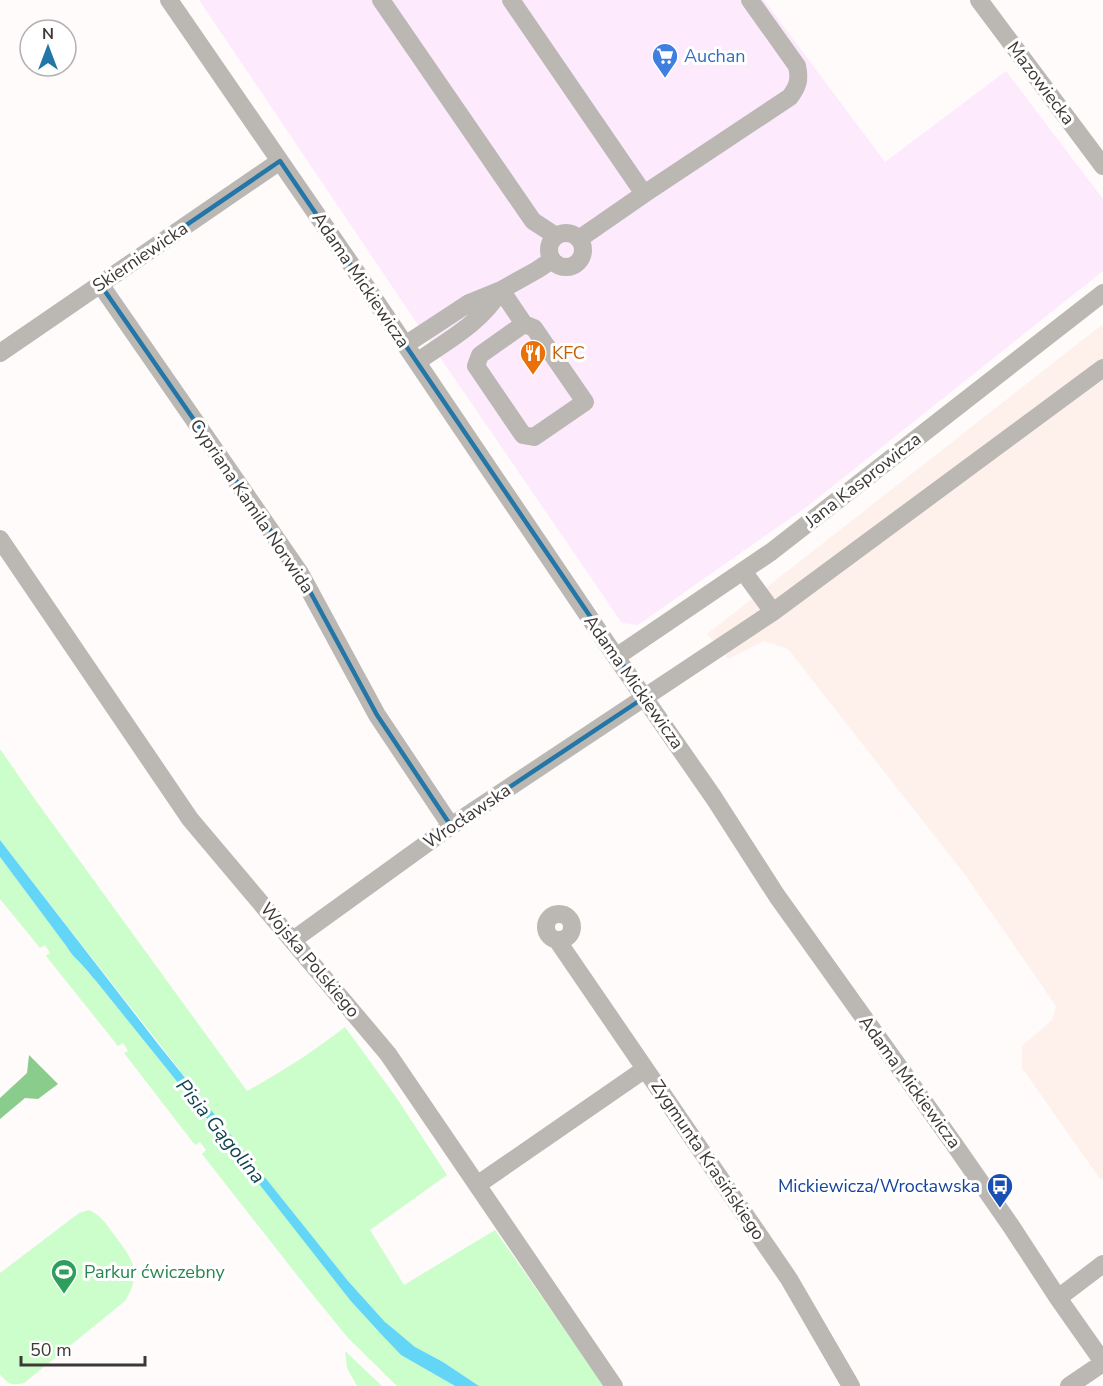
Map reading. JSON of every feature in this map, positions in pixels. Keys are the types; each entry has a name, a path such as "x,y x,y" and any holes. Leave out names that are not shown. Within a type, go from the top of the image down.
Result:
{"street":[{"name":"Adama Mickiewicza","path":"169,0 714,798 777,896 954,1144 1103,1362"},
{"path":"381,0 533,221 556,236"},
{"path":"511,0 644,194"},
{"path":"579,239 790,97 798,88 797,66 750,0"},
{"name":"Mazowiecka","path":"979,0 1103,166"},
{"name":"Skierniewicka","path":"0,353 280,161"},
{"path":"566,233 579,239 583,255 577,264 566,267 552,260 549,249 556,236 566,233"},
{"path":"405,345 469,303 501,290 552,260"},
{"name":"Cypriana Kamila Norwida","path":"100,284 300,573 377,715 451,826"},
{"path":"501,290 524,324 534,328 585,402 534,437 523,435 476,366 480,355 524,324"},
{"path":"417,362 477,320 501,290"},
{"name":"Jana Kasprowicza","path":"616,657 780,545 1103,293"},
{"name":"Wrocławska","path":"293,940 451,826 773,612 1103,368"},
{"name":"Wojska Polskiego","path":"0,539 190,819 388,1054 614,1386"},
{"path":"743,571 773,612"},
{"name":"Zygmunta Krasińskiego","path":"557,940 789,1279 851,1386"},
{"path":"477,1185 645,1069"},
{"path":"1058,1298 1103,1264"},
{"path":"1069,1386 1103,1362"}],"highlighted area":[{"path":"280,161 645,697 451,826 377,715 300,573 100,284"}],"shaded area":[{"path":"199,0 764,0 885,162 1006,71 1103,199 1103,271 809,505 638,625 622,623"},
{"path":"1103,324 1103,1178 1100,1179 1022,1068 1022,1046 1052,1020 1056,1006 966,876 788,649 764,641 728,659 707,634"}],"green space":[{"path":"0,749 247,1091 298,1061 345,1027 396,1097 447,1175 370,1230 404,1285 495,1230 604,1386 479,1386 415,1347 385,1322 348,1281 247,1156 0,840"},
{"path":"0,857 71,953 401,1355 455,1386 397,1386 348,1338 202,1154 206,1150 200,1142 195,1145 124,1053 128,1051 123,1043 118,1046 46,956 50,953 45,945 40,948 0,899"},
{"path":"29,1055 58,1084 38,1099 25,1098 0,1119 0,1098 27,1073"},
{"name":"Parkur ćwiczebny","path":"89,1210 104,1221 131,1260 134,1274 130,1291 125,1301 24,1383 10,1383 0,1374 0,1273 79,1213"},
{"path":"345,1351 382,1386 357,1386 347,1368"}],"water":[{"name":"Pisia Gągolina","path":"0,840 158,1044 348,1281 385,1322 415,1347 479,1386 455,1386 401,1355 350,1300 245,1166 71,953 0,857"}],"place":[{"name":"Auchan","path":"665,79"},
{"name":"KFC","path":"533,376"},
{"name":"Mickiewicza/Wrocławska","path":"1000,1209"},
{"name":"Parkur ćwiczebny","path":"64,1295"}]}
